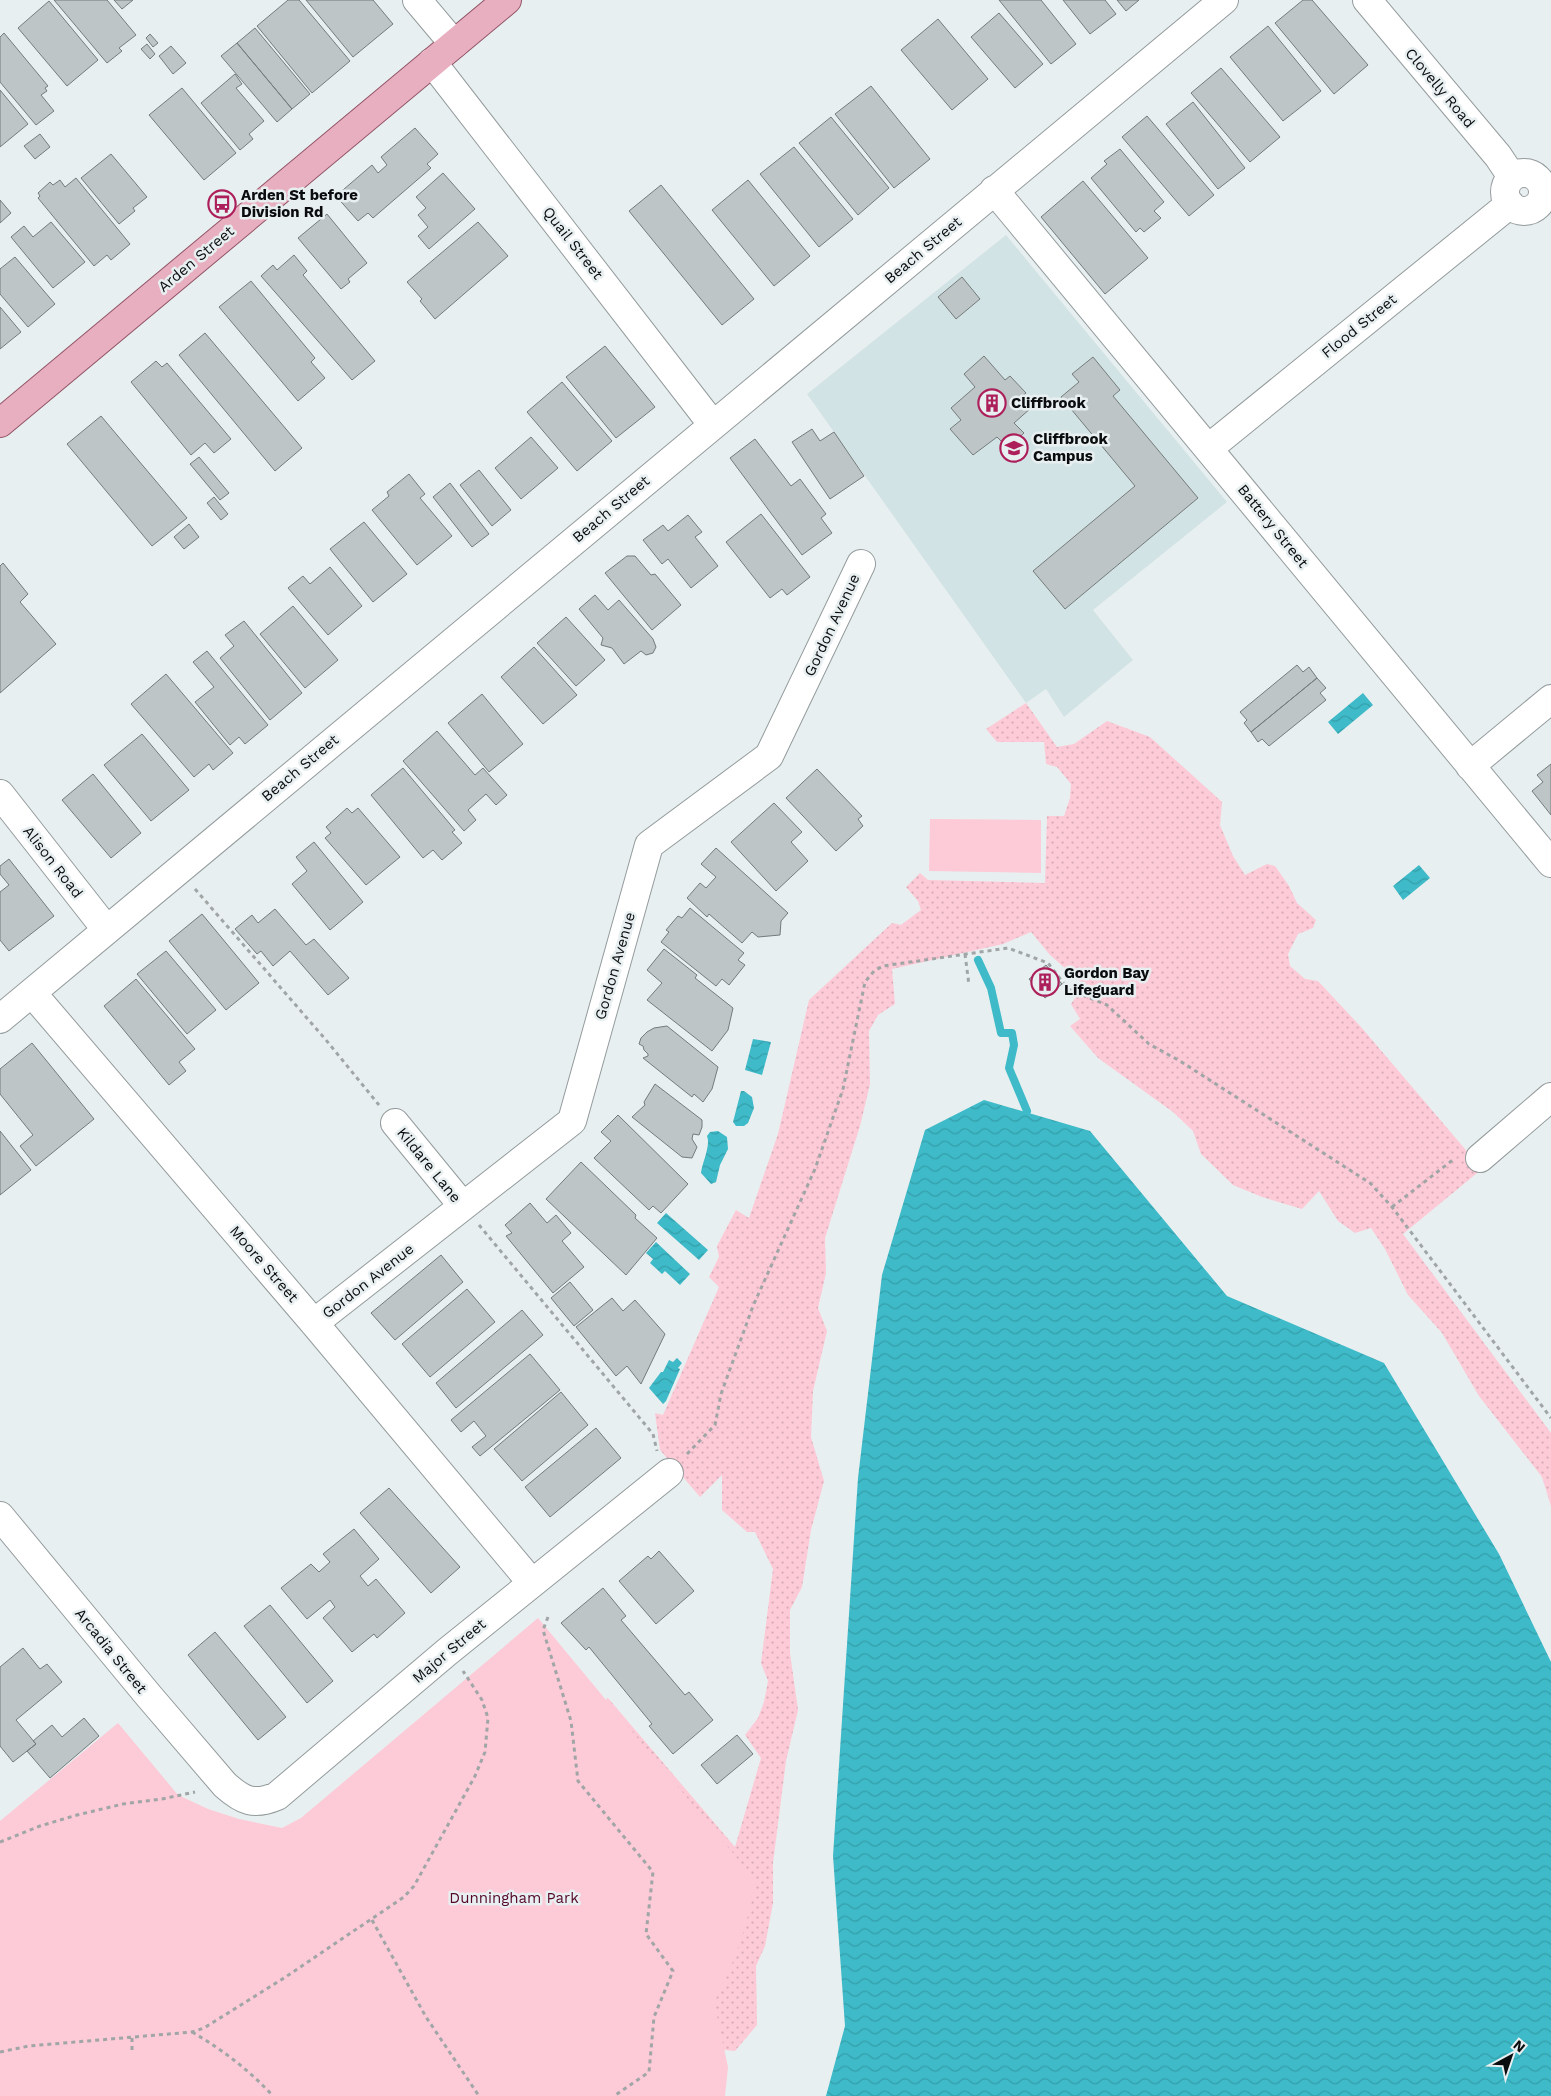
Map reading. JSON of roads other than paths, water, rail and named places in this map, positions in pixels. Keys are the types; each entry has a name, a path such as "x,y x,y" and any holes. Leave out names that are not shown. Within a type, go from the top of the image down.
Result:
{"main road":[{"name":"Arden Street","path":"0,423 507,0"}],"street":[{"path":"417,0 454,44"},
{"name":"Beach Street","path":"0,1019 1224,0"},
{"name":"Clovelly Road","path":"1367,0 1498,156 1512,177"},
{"name":"Quail Street","path":"432,62 713,425"},
{"path":"1523,173 1545,174 1544,213 1515,208 1510,204 1507,200 1505,187 1512,177 1523,173"},
{"name":"Battery Street","path":"994,190 1551,863"},
{"name":"Flood Street","path":"1208,448 1510,204"},
{"name":"Gordon Avenue","path":"314,1323 572,1121 649,845 770,756 861,564"},
{"path":"1470,766 1551,699"},
{"name":"Alison Road","path":"0,794 106,929"},
{"name":"Moore Street","path":"32,993 314,1323 532,1583"},
{"path":"1480,1158 1551,1097"},
{"name":"Kildare Lane","path":"395,1123 463,1206"},
{"name":"Major Street","path":"225,1785 236,1795 248,1801 260,1802 277,1796 447,1652 666,1475"},
{"name":"Arcadia Street","path":"0,1516 140,1686 225,1785"}],"water":[{"path":"1363,693 1373,705 1338,734 1328,722"},
{"path":"1419,865 1430,878 1403,900 1393,886"},
{"path":"753,1039 771,1042 762,1075 745,1070"},
{"path":"741,1091 752,1097 754,1108 748,1123 744,1126 736,1126 733,1122"},
{"path":"984,1100 1090,1131 1227,1296 1384,1363 1499,1554 1551,1662 1551,2096 826,2096 845,2026 833,1856 858,1478 882,1275 925,1130"},
{"path":"718,1131 727,1137 728,1149 720,1165 716,1182 711,1184 701,1173 707,1149 707,1136 710,1132"},
{"path":"666,1213 708,1250 699,1260 657,1223"},
{"path":"656,1242 690,1274 680,1285 665,1271 662,1274 650,1263 653,1259 646,1253"},
{"path":"677,1358 682,1363 678,1368 680,1369 663,1404 649,1388 661,1372 663,1372 669,1360 673,1362"}],"waterway":[{"path":"978,960 991,988 1001,1033 1012,1033 1014,1045 1009,1068 1027,1111"}],"place":[{"name":"Arden St before Division Rd","path":"222,204"},
{"name":"Cliffbrook","path":"992,403"},
{"name":"Cliffbrook Campus","path":"1014,448"},
{"name":"Gordon Bay Lifeguard","path":"1045,982"}],"park label":[{"name":"Dunningham Park","path":"514,1898"}]}
